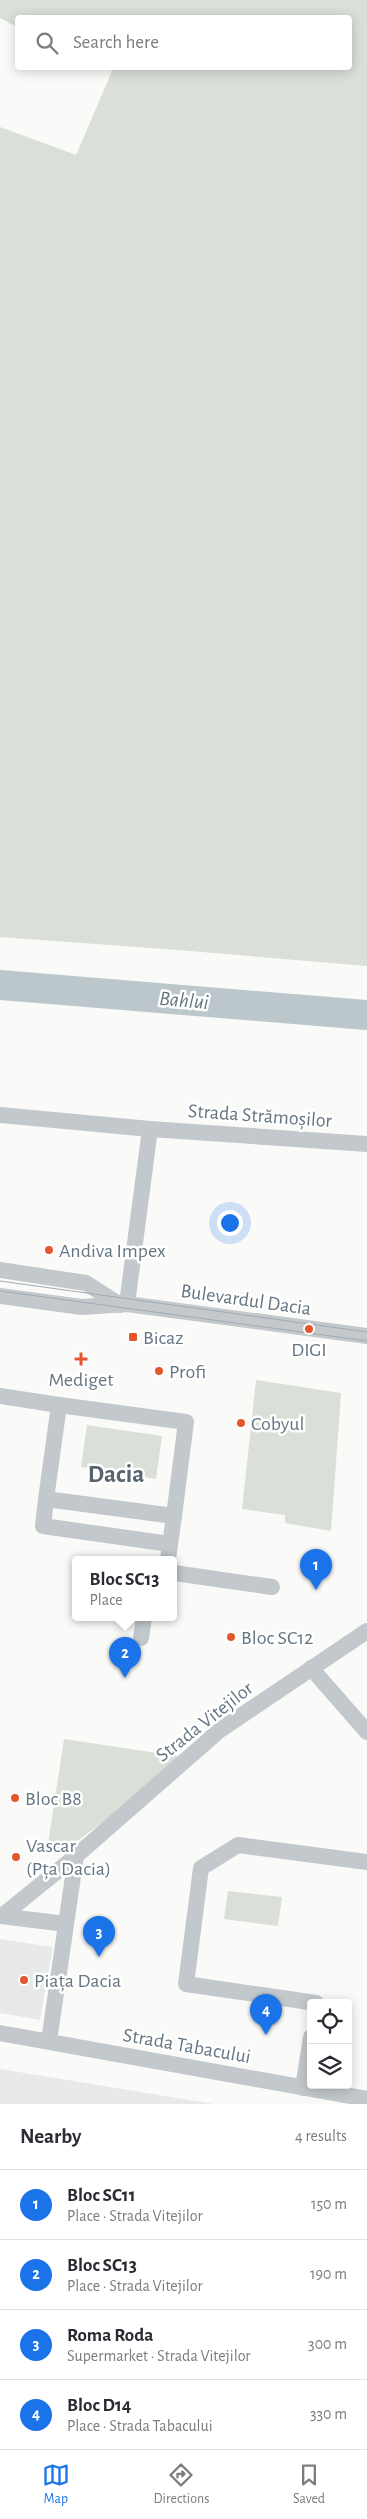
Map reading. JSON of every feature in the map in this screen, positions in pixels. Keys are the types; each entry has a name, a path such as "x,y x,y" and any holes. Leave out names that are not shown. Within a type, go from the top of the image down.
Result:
{"street":[{"name":"Strada Strămoșilor","path":"0,1115 150,1129 367,1144"},
{"path":"124,1305 150,1129"},
{"name":"Bulevardul Dacia","path":"0,1270 86,1283 124,1305"},
{"name":"Bulevardul Dacia","path":"0,1296 82,1307 124,1305 367,1336"},
{"path":"0,1396 186,1422 169,1552 43,1526 59,1405"},
{"path":"46,1499 174,1516"},
{"path":"177,1574 272,1586"},
{"path":"140,1638 143,1621"},
{"name":"Strada Vitejilor","path":"1,1916 76,1856 220,1730 367,1631"},
{"path":"311,1668 367,1732"},
{"path":"307,2002 186,1984 201,1868 238,1845 367,1862"},
{"path":"49,2041 76,1856"},
{"name":"Strada Vitejilor","path":"1,1916 66,1924"},
{"name":"Strada Tabacului","path":"0,2033 367,2099"},
{"path":"304,2088 310,2044"}],"shaded area":[{"path":"0,0 367,0 367,966 0,937 0,127 76,155 112,71 110,70 352,70 352,15 15,15 15,26 0,18"},
{"path":"256,1380 341,1393 331,1531 285,1523 285,1515 242,1509"},
{"path":"87,1425 162,1436 156,1479 81,1467"},
{"path":"64,1739 190,1758 58,1855 48,1844"},
{"path":"228,1891 282,1897 278,1926 224,1919"},
{"name":"Piața Dacia","path":"0,1939 53,1947 40,2020 0,2013"},
{"path":"0,2069 214,2104 0,2104"}],"waterway":[{"name":"Bahlui","path":"0,985 367,1015"}],"tram line":[{"path":"0,1281 367,1332"},
{"path":"0,1291 367,1341"}],"place":[{"name":"Andiva Impex","path":"49,1250"},
{"name":"DIGI","path":"309,1329"},
{"name":"Bicaz","path":"133,1337"},
{"name":"Mediget","path":"81,1359"},
{"name":"Profi","path":"159,1371"},
{"name":"Cobyul","path":"241,1423"},
{"name":"Bloc SC11","path":"316,1590"},
{"name":"Bloc SC12","path":"231,1637"},
{"name":"Bloc SC13","path":"125,1678"},
{"name":"Bloc B8","path":"15,1798"},
{"name":"Vascar (Pța Dacia)","path":"16,1857"},
{"name":"Roma Roda","path":"99,1957"},
{"name":"Piața Dacia","path":"24,1980"},
{"name":"Bloc D14","path":"266,2035"}],"district":[{"name":"Dacia","path":"116,1473"}]}
